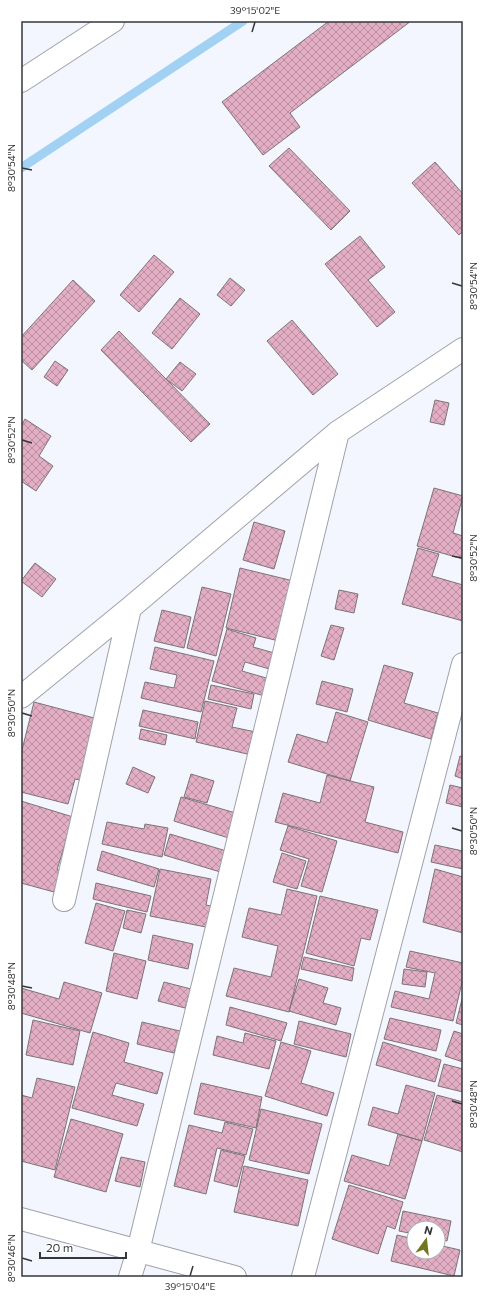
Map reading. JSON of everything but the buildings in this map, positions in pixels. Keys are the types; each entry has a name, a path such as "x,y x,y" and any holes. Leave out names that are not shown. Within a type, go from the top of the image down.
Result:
{"street":[{"path":"21,81 114,21"},
{"path":"21,697 130,608 338,432 463,349"},
{"path":"130,1277 138,1251 338,432"},
{"path":"64,900 130,608"},
{"path":"303,1277 463,664"},
{"path":"21,1219 235,1277"}],"waterway":[{"path":"21,168 243,21"}]}
